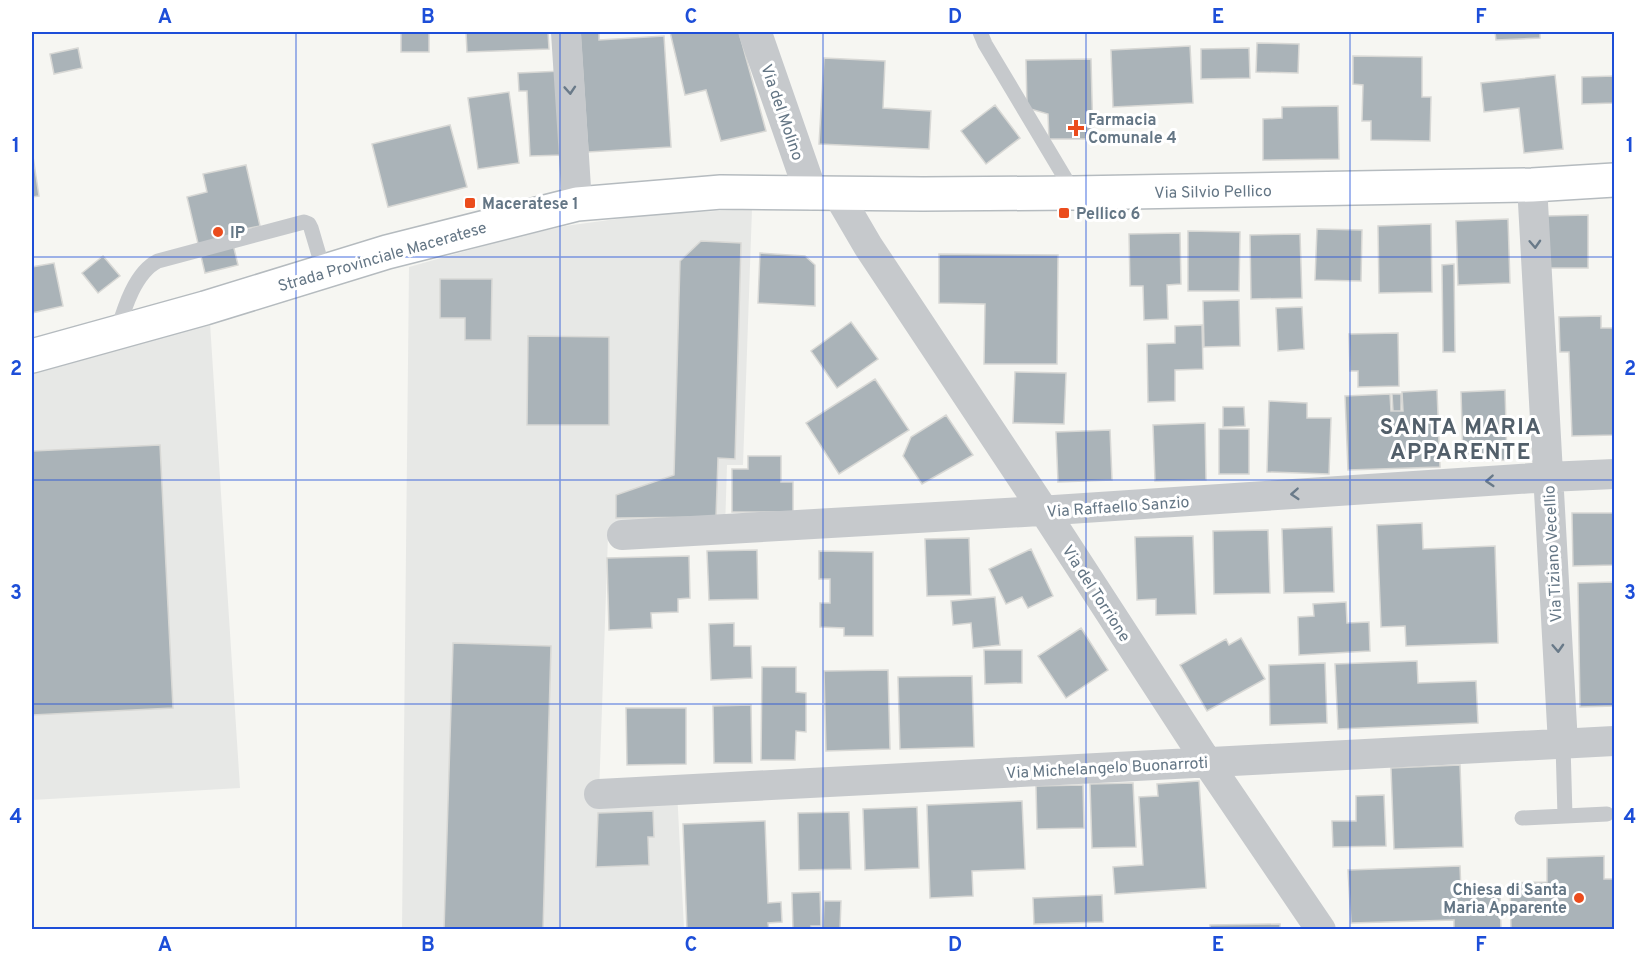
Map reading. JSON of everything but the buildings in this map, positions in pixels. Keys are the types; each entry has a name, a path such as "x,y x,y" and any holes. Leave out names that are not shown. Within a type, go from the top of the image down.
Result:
{"main road":[{"name":"Via Silvio Pellico","path":"824,193 1074,193 1532,185 1614,180"},
{"name":"Strada Provinciale Maceratese","path":"32,356 387,252 577,204 721,192 824,193"}],"street":[{"path":"566,32 577,204"},
{"name":"Via del Molino","path":"755,32 824,193"},
{"name":"Via Tiziano Vecellio","path":"1532,185 1563,744"},
{"name":"Via del Torrione","path":"824,193 868,246 1207,762 1321,930"},
{"name":"Via Raffaello Sanzio","path":"622,535 1044,511 1614,474"},
{"name":"Via Michelangelo Buonarroti","path":"599,794 1614,741"}],"lane":[{"path":"980,32 1074,193"},
{"path":"117,332 130,293 146,270 158,261 304,222 311,228 324,272"},
{"path":"1563,744 1564,816"},
{"path":"1522,818 1607,814"}],"shaded area":[{"path":"752,209 743,465 727,465 725,529 608,536 599,794 677,790 684,929 402,930 409,267 512,238 565,226 646,215"},
{"path":"210,323 240,788 32,800 32,371"}],"place":[{"name":"Farmacia Comunale 4","path":"1076,128"},
{"name":"Maceratese 1","path":"470,203"},
{"name":"Pellico 6","path":"1064,213"},
{"name":"IP","path":"218,232"},
{"name":"Chiesa di Santa Maria Apparente","path":"1579,898"}],"district":[{"name":"SANTA MARIA APPARENTE","path":"1461,438"}]}
